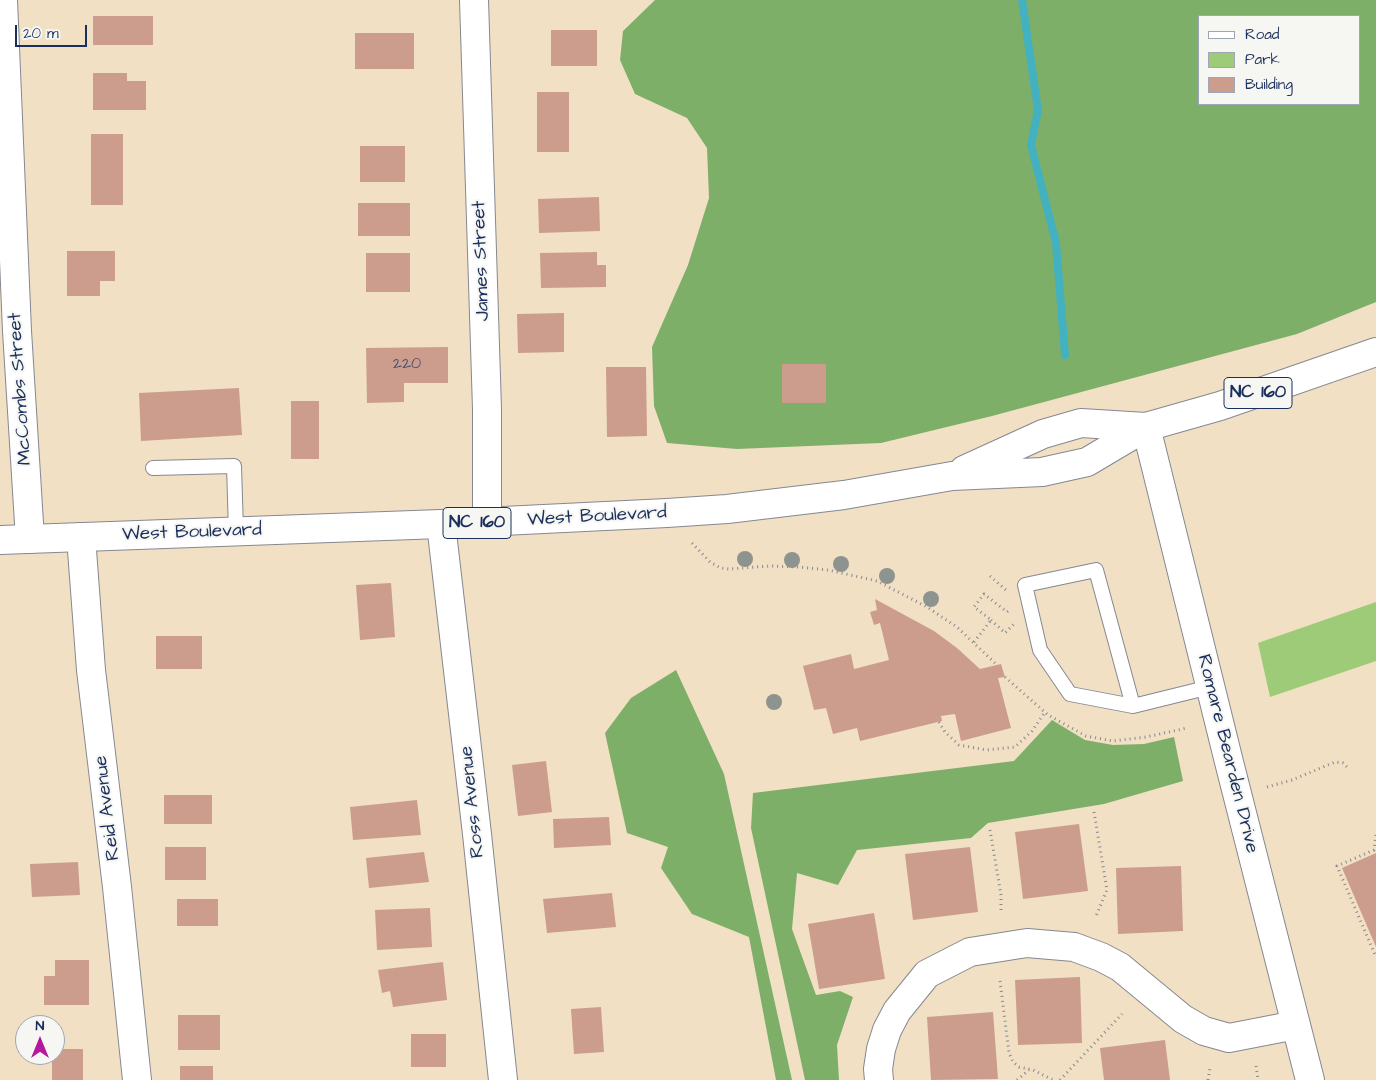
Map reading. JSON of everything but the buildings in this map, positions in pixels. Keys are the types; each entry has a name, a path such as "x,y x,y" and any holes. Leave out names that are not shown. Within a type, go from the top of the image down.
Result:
{"street":[{"name":"McCombs Street","path":"3,0 17,331 30,539"},
{"name":"James Street","path":"474,0 488,522"},
{"name":"West Boulevard","path":"0,540 488,522 727,509 844,495 952,476 1042,472 1087,462 1146,427 1220,406 1376,352"},
{"name":"West Boulevard","path":"952,476 1043,434 1081,422 1146,427"},
{"name":"Romare Bearden Drive","path":"1146,427 1310,1080"},
{"name":"Ross Avenue","path":"441,524 503,1080"},
{"name":"Reid Avenue","path":"81,537 91,670 117,887 137,1080"},
{"path":"879,1080 878,1069 881,1049 887,1030 897,1011 927,974 970,952 1026,944 1074,948 1101,957 1120,967 1183,1019 1204,1031 1229,1038 1296,1025"}],"lane":[{"path":"152,468 234,466 236,531"},
{"path":"1133,706 1096,570 1025,585 1040,650 1070,694 1133,706 1210,687"}],"path":[{"path":"692,543 710,562 721,568 799,567 828,570 877,581 927,607 957,626 997,665"},
{"path":"1027,593 1007,612 984,594 974,607 1005,633 1030,608"},
{"path":"974,642 991,620"},
{"path":"1005,677 1045,712 1086,736 1113,741 1146,737 1187,728"},
{"path":"939,722 945,732 959,745 987,750 1015,748 1032,731 1045,712"},
{"path":"1267,787 1292,780 1335,762 1343,763 1348,768"},
{"path":"1094,812 1107,890 1096,916"},
{"path":"990,830 1001,895 1001,912"},
{"path":"1376,835 1374,850 1337,866 1376,957"},
{"path":"1000,981 1009,1053 1013,1062 1019,1067 1053,1080"},
{"path":"1060,1080 1122,1014"},
{"path":"1256,1066 1258,1080"},
{"path":"1208,1080 1210,1068"},
{"path":"1017,1080 1030,1070"}],"green space":[{"path":"655,0 1376,0 1376,302 1297,334 992,416 881,443 737,449 667,443 654,406 652,347 688,265 709,198 707,148 687,118 635,94 620,60 623,31"},
{"path":"1376,602 1376,661 1270,697 1258,643"},
{"path":"676,670 724,774 792,1080 776,1080 749,937 692,914 661,868 668,847 627,833 605,733 631,698"},
{"path":"1052,720 1085,740 1113,745 1144,744 1174,737 1183,781 1104,804 988,823 971,838 857,850 838,885 797,873 792,929 816,995 840,991 853,997 837,1045 839,1080 805,1080 751,828 753,793 1014,761"}],"waterway":[{"path":"1022,0 1038,110 1031,145 1056,243 1065,355"}]}
